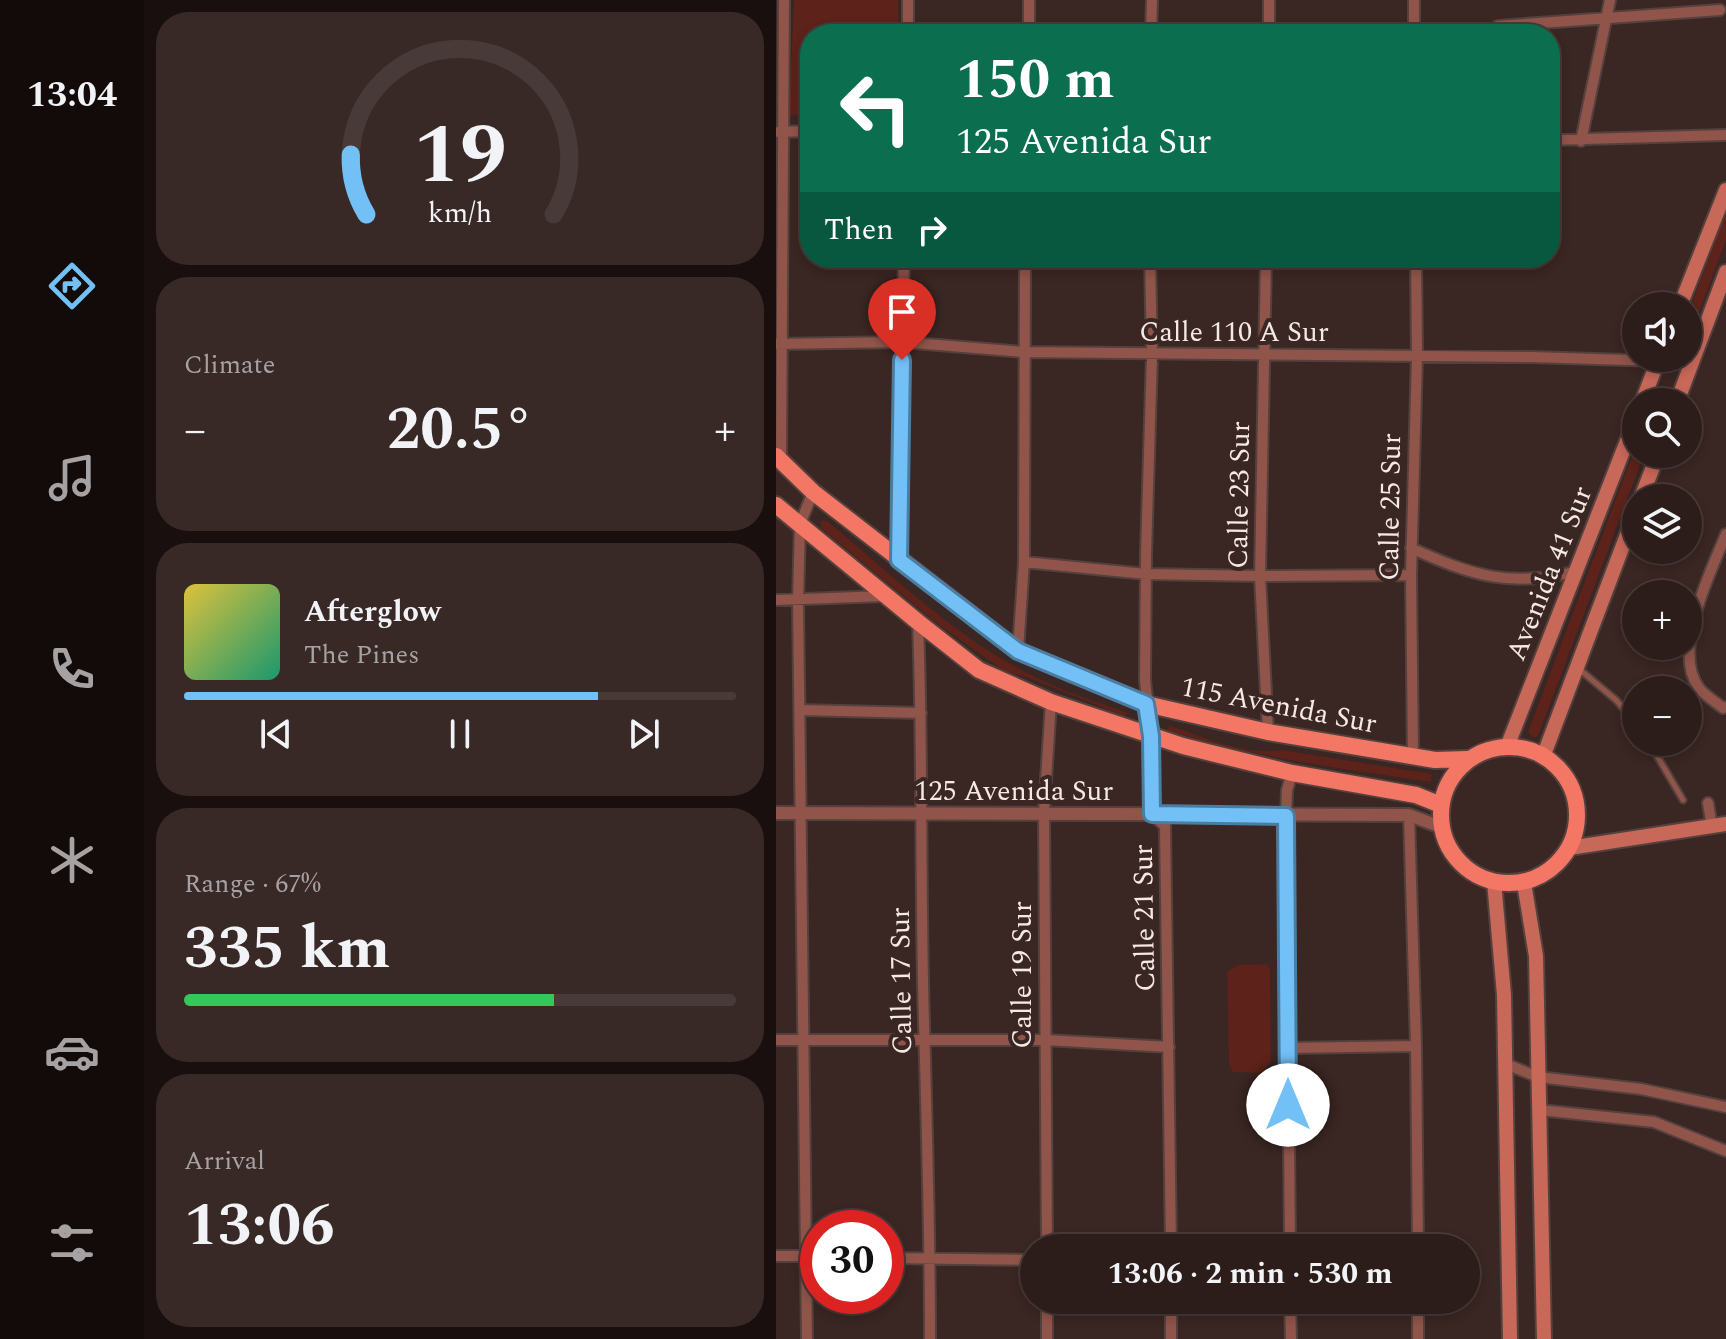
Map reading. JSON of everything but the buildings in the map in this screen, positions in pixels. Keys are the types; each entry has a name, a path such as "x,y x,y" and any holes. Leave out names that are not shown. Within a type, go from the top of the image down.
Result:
{"main road":[{"path":"1686,292 1726,190"},
{"path":"1702,337 1726,272"},
{"name":"Avenida 41 Sur","path":"1507,747 1622,455"},
{"name":"115 Avenida Sur","path":"778,458 813,492 1018,651 1146,704 1268,732 1413,757 1467,759"},
{"name":"115 Avenida Sur","path":"776,505 979,670 1051,702 1151,736 1292,773 1416,795 1441,805"},
{"name":"Avenida 41 Sur","path":"1543,757 1622,548"},
{"path":"1507,747 1532,751 1543,757 1552,762 1566,779 1576,802 1576,826 1569,848 1556,865 1524,883 1485,879 1465,868 1450,851 1441,827 1441,805 1454,773 1467,759 1485,750 1507,747"},
{"path":"1569,848 1719,825"},
{"path":"1494,881 1504,995 1510,1339"},
{"path":"1524,883 1536,956 1544,1339"}],"street":[{"path":"778,458 784,0"},
{"path":"908,0 908,24"},
{"path":"1029,0 1029,24"},
{"path":"1151,24 1152,0"},
{"path":"1269,0 1269,24"},
{"path":"1414,0 1414,24"},
{"path":"1581,141 1610,0"},
{"path":"1525,24 1720,10"},
{"path":"780,132 800,131"},
{"path":"1560,140 1726,135"},
{"path":"899,560 904,268"},
{"path":"1018,651 1024,562 1025,268"},
{"name":"Calle 21 Sur","path":"1150,268 1152,355 1146,704 1151,736 1152,814 1165,826 1171,1234"},
{"name":"Calle 23 Sur","path":"1266,268 1260,576 1268,732"},
{"name":"Calle 25 Sur","path":"1413,757 1411,548 1417,356 1416,268"},
{"name":"Calle 110 A Sur","path":"778,344 902,342 1023,352 1152,355 1622,359"},
{"path":"810,1210 803,1040 798,601 800,524 813,492"},
{"path":"1726,534 1691,628 1689,657 1698,687 1723,708 1726,707"},
{"path":"1411,548 1452,567 1502,579 1543,579 1578,571"},
{"path":"1024,562 1146,574 1411,575"},
{"path":"776,600 886,596"},
{"name":"Calle 17 Sur","path":"918,622 930,1339"},
{"name":"Calle 19 Sur","path":"1047,1234 1044,814 1051,702"},
{"path":"801,710 921,713"},
{"path":"1290,1234 1286,816 1287,790 1292,773"},
{"path":"1708,803 1719,825"},
{"name":"125 Avenida Sur","path":"776,813 1409,815 1441,827"},
{"path":"1409,815 1418,1234"},
{"path":"776,1040 1046,1040 1169,1047"},
{"path":"1288,1048 1416,1046"},
{"path":"1506,1064 1538,1077 1641,1089 1726,1107"},
{"path":"1540,1110 1654,1122 1726,1151"},
{"path":"776,1256 800,1256"},
{"path":"904,1258 1020,1260"},
{"path":"807,1339 809,1314"},
{"path":"1047,1314 1047,1339"},
{"path":"1171,1314 1171,1339"},
{"path":"1290,1314 1291,1339"},
{"path":"1418,1314 1418,1339"}],"lane":[{"path":"1577,667 1622,707"},
{"path":"1657,756 1683,800"}],"shaded area":[{"path":"794,0 898,0 898,24 800,24 800,116 789,115"},
{"path":"1726,213 1726,240 1702,304 1702,292 1696,292"},
{"path":"1628,468 1639,468 1633,484 1622,484 1622,513 1538,736 1533,738 1528,732"},
{"path":"821,521 827,521 925,604 1004,660 1055,686 1128,713 1124,716 1029,678 1006,672 939,625 821,528"},
{"path":"1170,726 1240,748 1282,750 1432,774 1431,782 1266,755 1169,731 1167,728"},
{"path":"1267,964 1270,969 1271,1061 1261,1073 1233,1072 1229,1065 1227,971 1238,965"}],"route":[{"path":"902,360 899,560 1018,651 1146,704 1151,736 1152,814 1286,816 1288,1105"}]}
